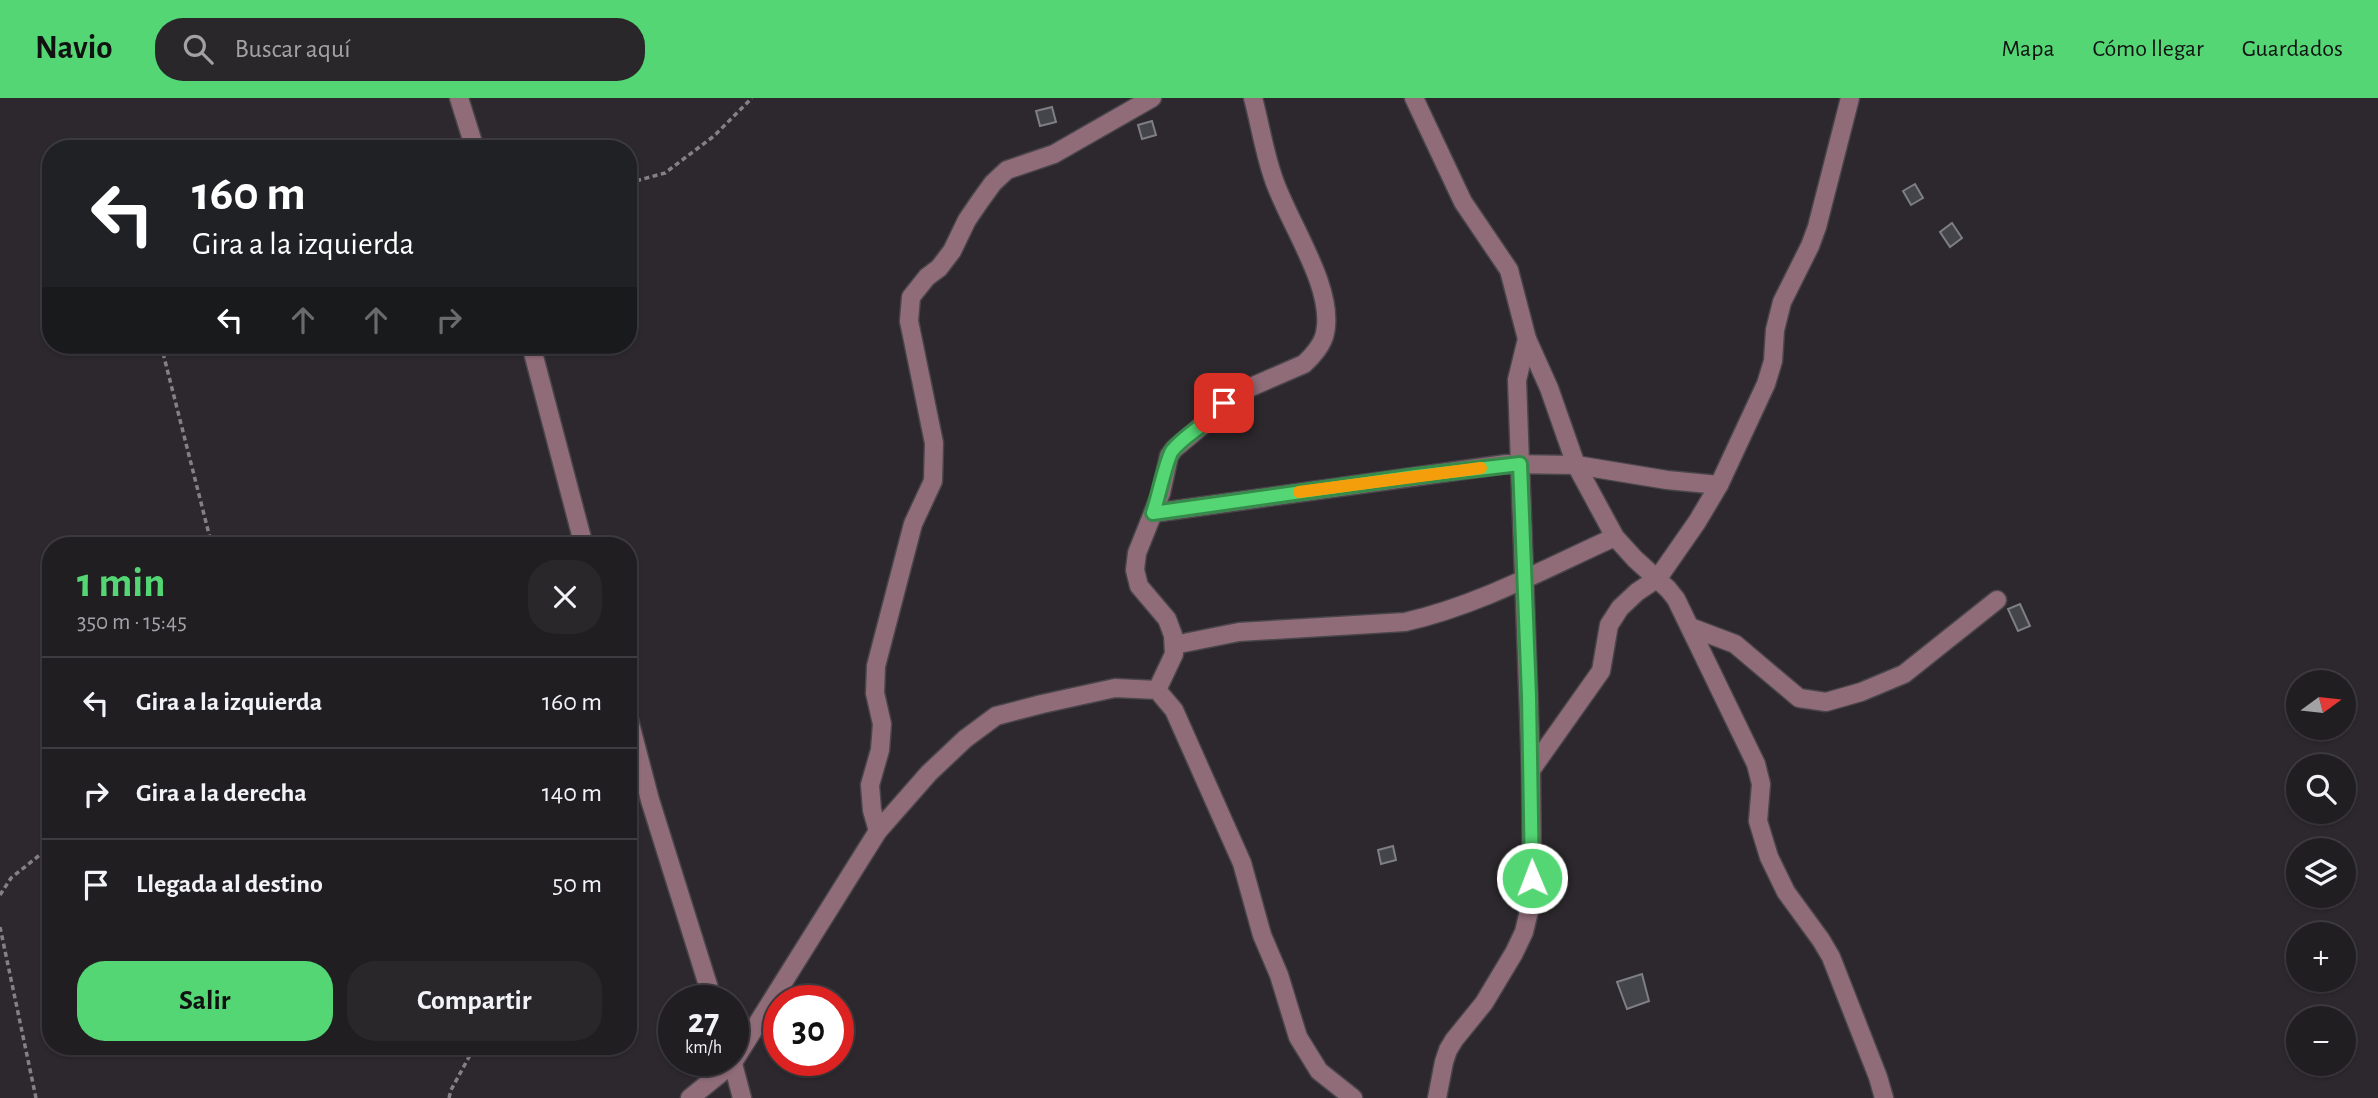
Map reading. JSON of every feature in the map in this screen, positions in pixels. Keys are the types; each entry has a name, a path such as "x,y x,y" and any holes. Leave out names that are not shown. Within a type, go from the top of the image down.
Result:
{"street":[{"path":"459,98 472,140"},
{"path":"878,831 872,810 870,785 880,750 882,724 875,693 876,666 913,524 933,481 933,443 908,321 911,297 952,251 967,220 993,183 1007,170 1054,153 1152,98"},
{"path":"1157,690 1174,654 1174,645 1167,619 1139,586 1135,570 1137,553 1161,493 1169,456 1235,394 1304,364 1311,358 1325,335 1326,313 1322,289 1273,177 1253,98"},
{"path":"1414,98 1463,202 1509,270 1527,339 1549,388 1576,465 1615,537 1676,599 1756,764 1761,784 1758,821 1769,858 1786,892 1831,957 1884,1098"},
{"path":"1531,770 1601,671 1609,625 1620,608 1658,578 1697,522 1718,485 1766,384 1773,361 1775,330 1782,302 1817,227 1850,98"},
{"path":"1437,1098 1448,1050 1485,1003 1524,932 1529,911 1532,878 1531,770 1517,380 1527,339"},
{"path":"533,354 582,537"},
{"path":"1153,513 1520,464 1576,465 1667,481 1718,485"},
{"path":"1174,645 1239,632 1405,622 1457,607 1523,581 1615,537"},
{"path":"1690,627 1735,644 1799,698 1826,702 1861,692 1904,674 1997,600"},
{"path":"749,1035 878,831 929,773 965,739 996,716 1115,688 1157,690 1174,710 1242,863 1262,935 1279,975 1298,1037 1319,1071 1353,1098"},
{"path":"637,750 708,985"},
{"path":"690,1098 716,1076"},
{"path":"736,1076 742,1098"}],"path":[{"path":"637,181 665,173 714,136 751,98"},
{"path":"163,354 210,537"},
{"path":"0,895 11,878 42,853"},
{"path":"0,927 36,1098"},
{"path":"449,1098 470,1055"}],"building":[{"path":"1052,107 1056,122 1040,126 1036,111"},
{"path":"1152,121 1156,135 1142,139 1138,125"},
{"path":"1915,184 1923,198 1911,205 1903,191"},
{"path":"1952,223 1962,238 1950,247 1940,232"},
{"path":"2020,604 2030,626 2018,631 2008,609"},
{"path":"1393,846 1396,860 1381,864 1378,850"},
{"path":"1642,974 1649,1001 1627,1009 1617,982"}],"slow traffic":[{"path":"1299,492 1481,468"}],"route":[{"path":"1224,403 1218,412 1169,456 1161,493 1153,513 1520,464 1529,696 1532,878"}]}
